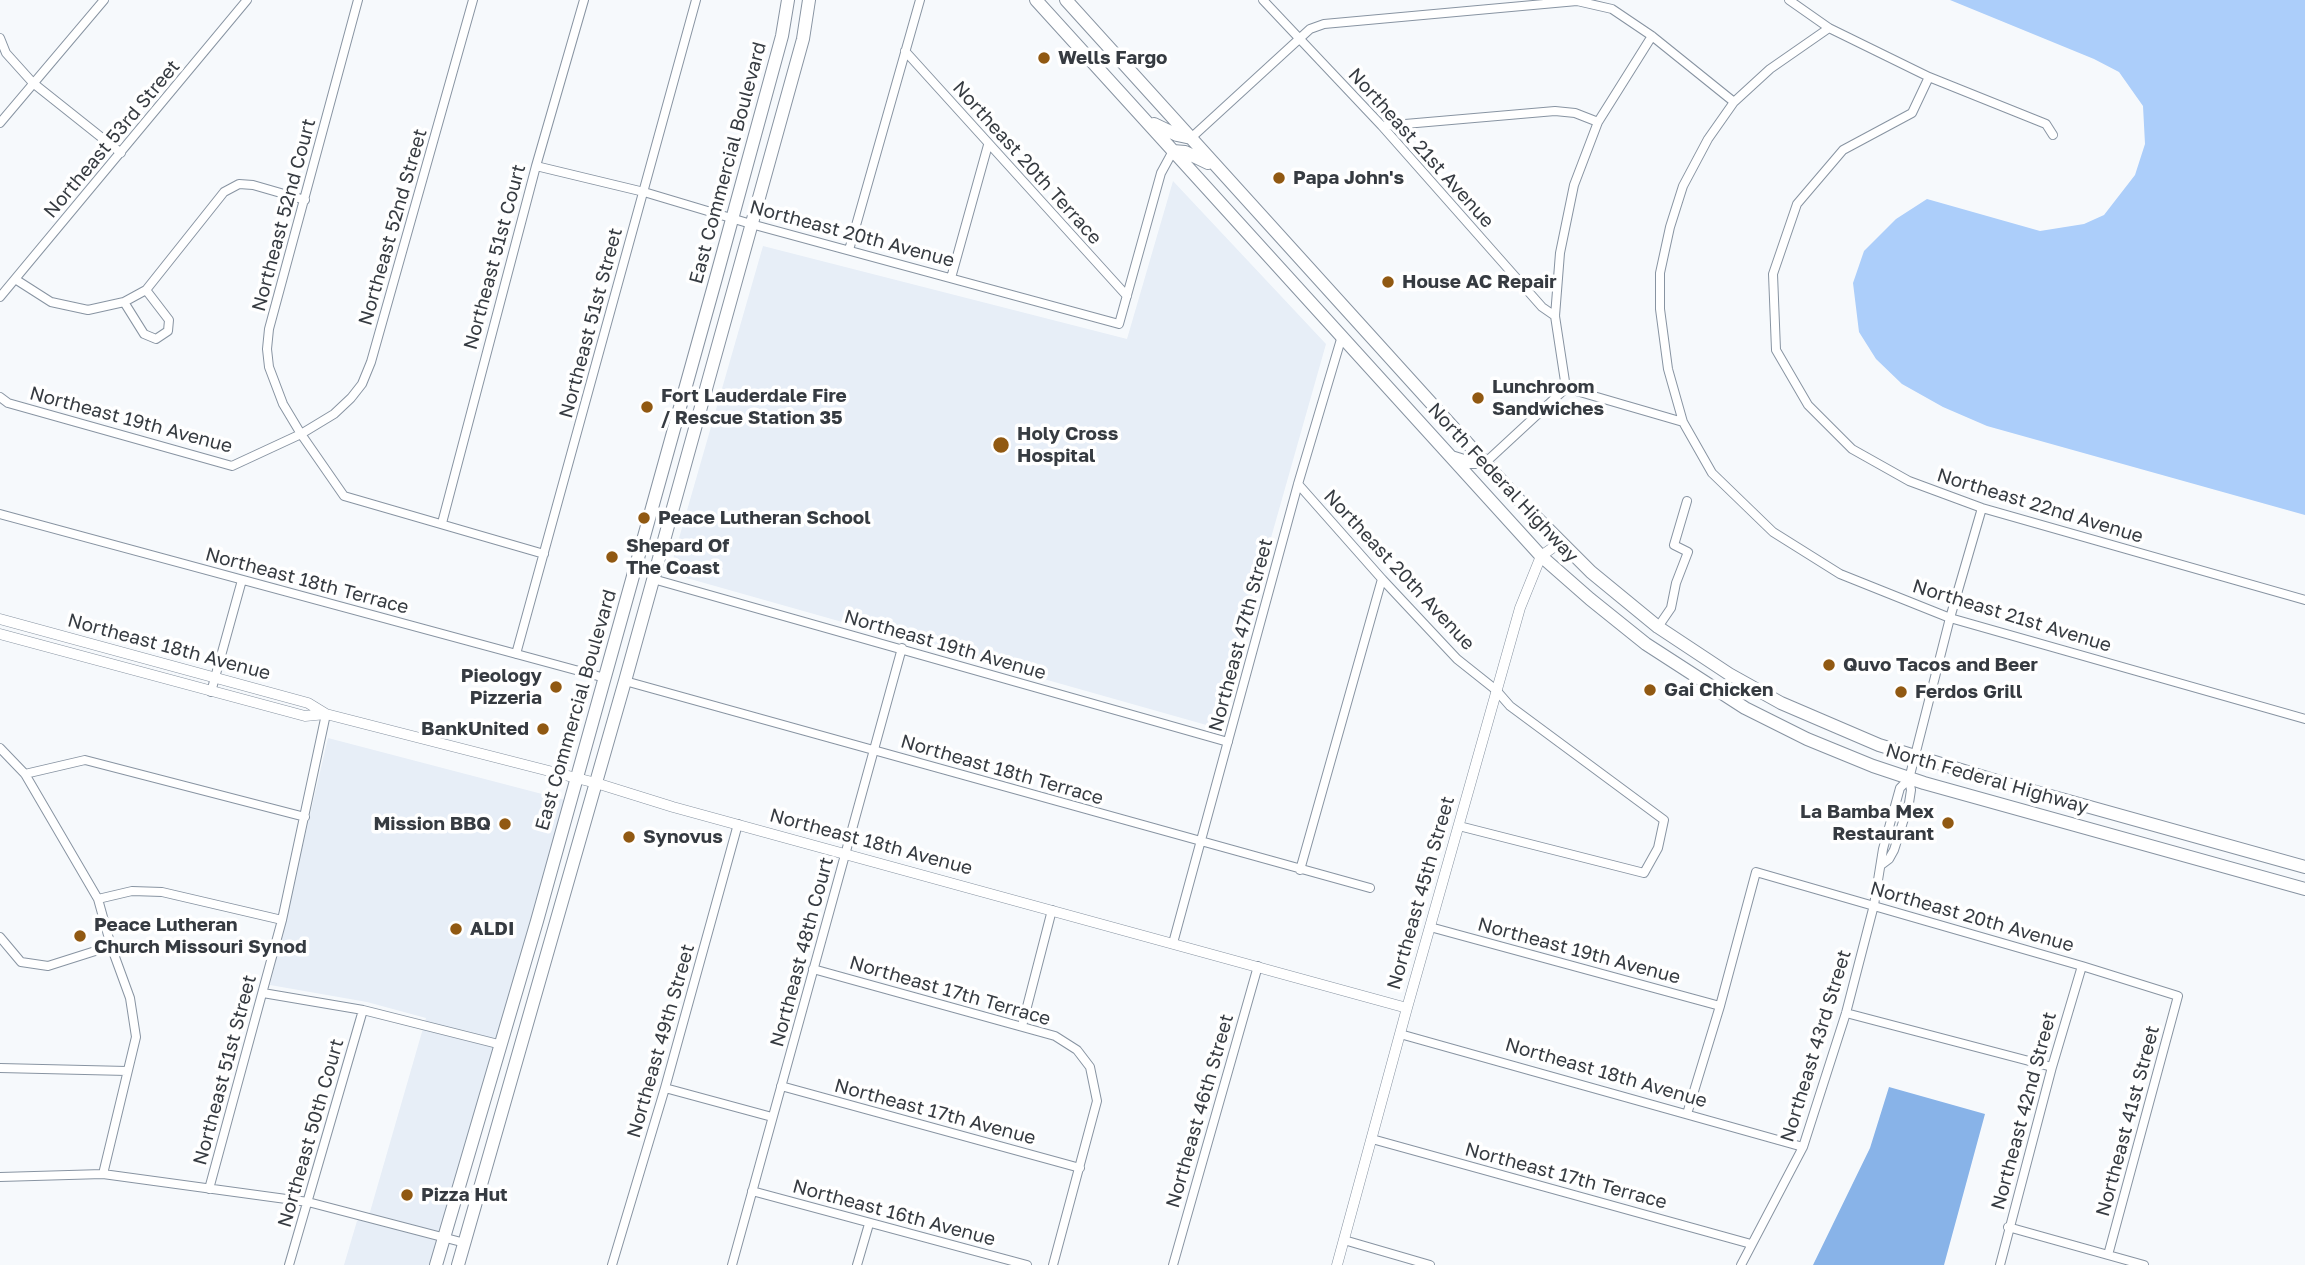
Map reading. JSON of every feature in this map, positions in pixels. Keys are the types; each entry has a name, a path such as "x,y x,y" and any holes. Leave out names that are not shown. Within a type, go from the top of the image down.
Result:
{"main road":[{"name":"East Commercial Boulevard","path":"436,1265 502,1045 733,218 782,36 788,0"},
{"name":"East Commercial Boulevard","path":"458,1265 625,681 803,39 809,0"},
{"name":"North Federal Highway","path":"1036,0 1541,556 1646,645 1719,693 1807,739 1909,779 2305,889"},
{"name":"North Federal Highway","path":"1066,0 1560,542 1600,580 1658,627 1730,674 1812,718 1879,745 2305,867"},
{"path":"1068,34 1086,40 1100,38"},
{"path":"1144,119 1177,135 1191,138"},
{"path":"1173,151 1185,152 1218,168"},
{"path":"673,433 675,458 683,471"},
{"path":"1451,457 1466,462 1486,462"},
{"path":"2066,822 2076,811 2090,807"}],"street":[{"path":"0,123 104,0"},
{"name":"Northeast 53rd Street","path":"0,297 247,0"},
{"name":"Northeast 52nd Court","path":"301,434 274,383 269,367 269,329 358,0"},
{"name":"Northeast 52nd Street","path":"301,434 334,414 351,398 362,384 371,362 473,0"},
{"name":"Northeast 51st Court","path":"442,523 536,166 584,0"},
{"name":"Northeast 51st Street","path":"516,654 696,0"},
{"path":"849,250 920,0"},
{"name":"Northeast 21st Avenue","path":"1263,0 1382,126 1542,307 1555,316"},
{"path":"1789,0 1829,28 1929,77 2046,124 2053,135"},
{"path":"1191,138 1298,39 1310,29 1324,24 1577,1 1612,9 1651,36 1734,102"},
{"name":"Northeast 21st Avenue","path":"1829,28 1770,69 1734,102 1708,139 1683,186 1670,227 1660,273 1660,309 1668,369 1683,422 1712,473 1773,533 1840,574 1950,618 2305,719"},
{"path":"1566,388 1555,316 1560,253 1574,186 1598,122 1651,36"},
{"path":"0,38 6,53 33,83 121,153"},
{"name":"Northeast 20th Terrace","path":"905,51 1127,296"},
{"name":"Northeast 22nd Avenue","path":"1929,77 1912,113 1843,150 1797,204 1773,274 1776,350 1808,405 1852,449 1909,481 1982,508 2305,600"},
{"path":"1382,126 1555,111 1576,113 1598,122"},
{"path":"951,278 988,145"},
{"path":"1127,296 1161,173 1173,151"},
{"name":"Northeast 20th Avenue","path":"536,166 643,192 1119,324 1127,296"},
{"path":"15,279 51,302 88,310 124,302 146,290 224,192 239,184 253,185 304,200"},
{"path":"124,302 144,334 156,339 169,331 169,320 146,290"},
{"name":"Northeast 47th Street","path":"1172,943 1202,842 1298,484 1342,336"},
{"path":"1566,388 1683,422"},
{"path":"1486,462 1566,388"},
{"name":"Northeast 19th Avenue","path":"0,397 8,403 232,467 301,434"},
{"path":"301,434 344,496 544,554"},
{"name":"Northeast 20th Avenue","path":"1298,484 1457,659 1496,690 1510,706 1664,820 1658,848 1644,873 1458,826"},
{"path":"1658,627 1671,608 1676,583 1688,552 1674,545 1687,501"},
{"name":"Northeast 43rd Street","path":"1741,1265 1803,1147 1846,1013 1874,905 1883,849 1900,788 1909,779 1950,618 1982,508"},
{"name":"Northeast 18th Terrace","path":"0,514 605,678"},
{"path":"1541,556 1560,542"},
{"name":"Northeast 45th Street","path":"1337,1265 1496,690 1520,608 1541,556"},
{"name":"Northeast 19th Avenue","path":"653,579 1228,742"},
{"path":"1300,870 1382,579"},
{"path":"211,692 242,580"},
{"name":"Northeast 18th Avenue","path":"0,619 308,703 326,714 596,783 1407,1008"},
{"name":"Northeast 18th Avenue","path":"0,634 305,716 326,714"},
{"name":"Northeast 48th Court","path":"732,1265 902,648"},
{"path":"1719,693 1730,674"},
{"name":"Northeast 18th Terrace","path":"625,681 1370,888"},
{"name":"Northeast 51st Street","path":"209,1189 282,919 326,714"},
{"path":"0,748 25,774 98,899 130,998 136,1037 103,1174"},
{"path":"25,774 85,760 305,817"},
{"name":"Northeast 49th Street","path":"612,1265 665,1088 738,824"},
{"name":"Northeast 20th Avenue","path":"1720,1006 1756,872 2082,965 2179,996"},
{"path":"98,899 132,891 162,892 282,919"},
{"path":"1022,1026 1052,910"},
{"name":"Northeast 19th Avenue","path":"1430,927 1720,1006"},
{"path":"0,937 21,962 48,966 111,946"},
{"name":"Northeast 42nd Street","path":"2000,1265 2008,1227 2082,965"},
{"name":"Northeast 46th Street","path":"1173,1265 1258,966"},
{"name":"Northeast 17th Terrace","path":"813,969 1055,1036 1077,1050 1090,1068 1097,1101 1080,1168"},
{"path":"263,993 363,1010 502,1045"},
{"name":"Northeast 41st Street","path":"2108,1255 2179,996"},
{"path":"1687,1114 1720,1006"},
{"name":"Northeast 50th Court","path":"289,1265 363,1010"},
{"path":"1846,1013 2052,1067"},
{"name":"Northeast 18th Avenue","path":"1400,1034 1803,1147"},
{"path":"0,1068 127,1072"},
{"name":"Northeast 17th Avenue","path":"781,1086 1080,1168"},
{"path":"665,1088 772,1117"},
{"name":"Northeast 17th Terrace","path":"1372,1139 1751,1244"},
{"path":"1053,1265 1080,1168"},
{"path":"0,1177 103,1174 308,1202 465,1243"},
{"name":"Northeast 16th Avenue","path":"752,1191 1027,1265"},
{"path":"857,1265 869,1224"},
{"path":"2008,1227 2144,1265"},
{"path":"1344,1240 1430,1265"}],"shaded area":[{"path":"1950,0 2305,0 2305,515 1987,426 1943,407 1902,384 1876,359 1859,332 1853,283 1864,251 1896,219 1927,199 2040,231 2084,224 2104,215 2135,175 2145,144 2143,106 2119,72 2094,59"},
{"name":"Holy Cross Hospital","path":"1173,181 1326,344 1217,728 669,573 763,246 1127,339"},
{"path":"328,738 565,800 432,1265 344,1265 357,1221 370,1212 426,1018 367,1002 270,985"},
{"path":"1889,1087 1985,1114 1944,1265 1813,1265 1870,1148"}],"place":[{"name":"Wells Fargo","path":"1044,58"},
{"name":"Papa John's","path":"1279,178"},
{"name":"House AC Repair","path":"1388,282"},
{"name":"Lunchroom Sandwiches","path":"1478,398"},
{"name":"Fort Lauderdale Fire / Rescue Station 35","path":"647,407"},
{"name":"Holy Cross Hospital","path":"1001,445"},
{"name":"Peace Lutheran School","path":"644,518"},
{"name":"Shepard Of The Coast","path":"612,557"},
{"name":"Quvo Tacos and Beer","path":"1829,665"},
{"name":"Pieology Pizzeria","path":"556,687"},
{"name":"Gai Chicken","path":"1650,690"},
{"name":"Ferdos Grill","path":"1901,692"},
{"name":"BankUnited","path":"543,729"},
{"name":"La Bamba Mex Restaurant","path":"1948,823"},
{"name":"Mission BBQ","path":"505,824"},
{"name":"Synovus","path":"629,837"},
{"name":"ALDI","path":"456,929"},
{"name":"Peace Lutheran Church Missouri Synod","path":"80,936"},
{"name":"Pizza Hut","path":"407,1195"}]}
